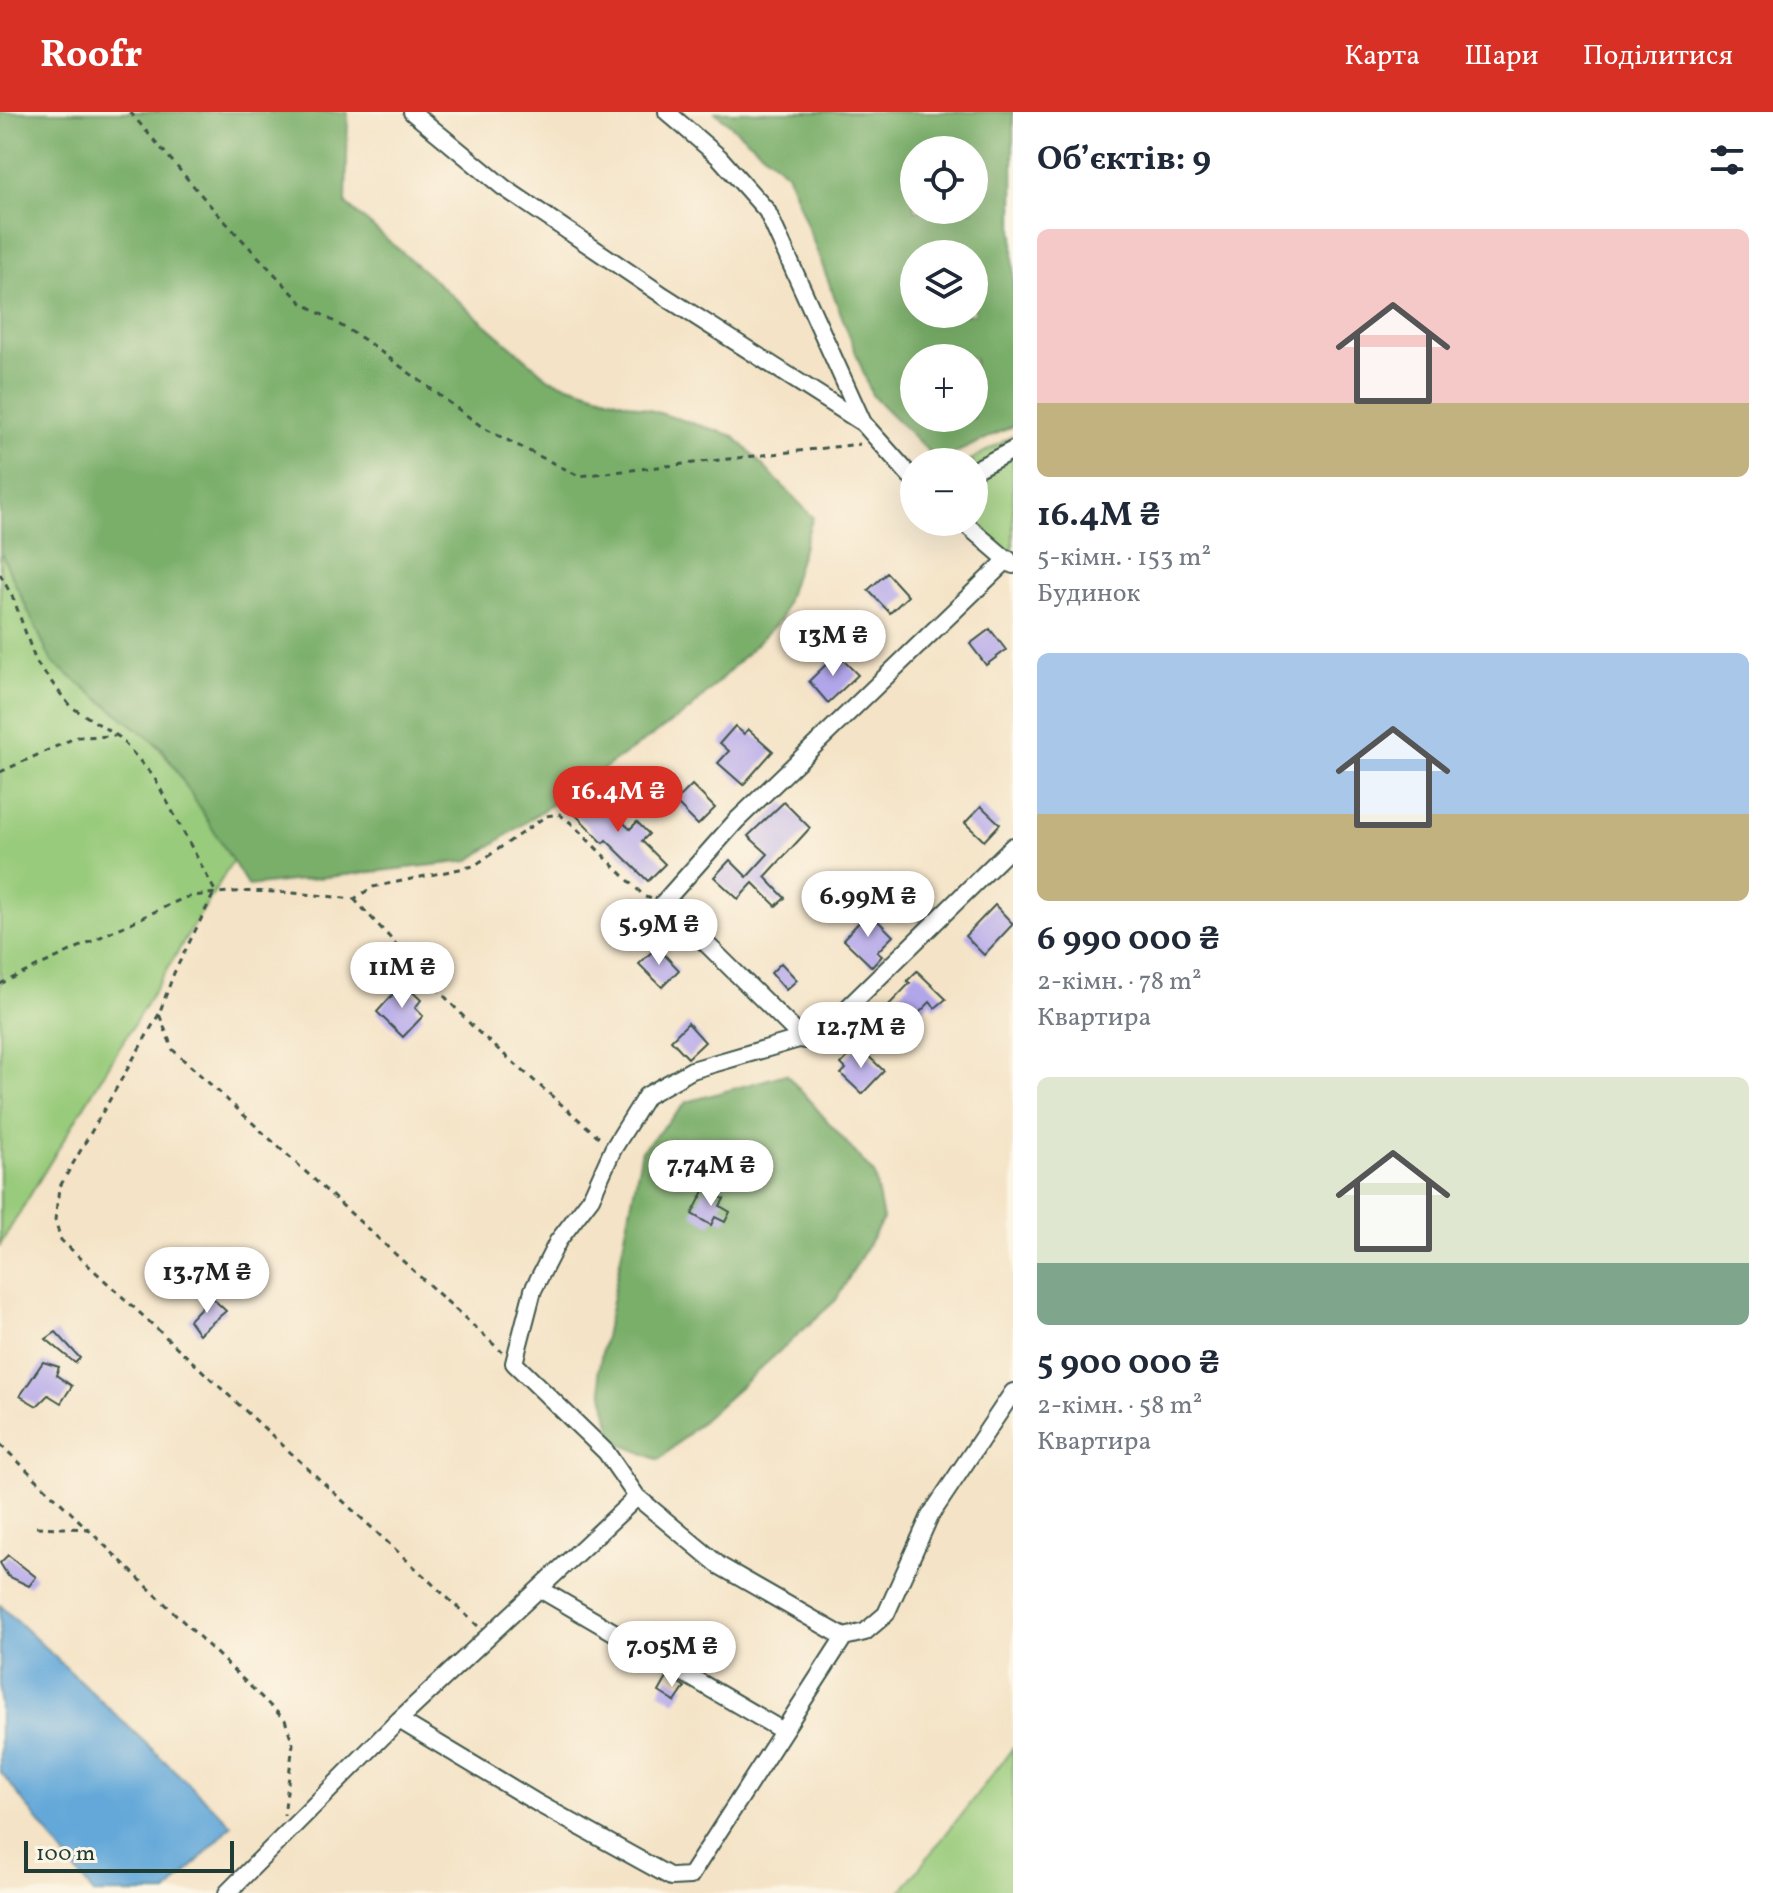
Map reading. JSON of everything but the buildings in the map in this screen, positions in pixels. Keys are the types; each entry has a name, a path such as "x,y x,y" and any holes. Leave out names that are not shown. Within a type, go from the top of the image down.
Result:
{"street":[{"path":"412,112 503,187 664,296 863,423 900,464"},
{"path":"667,112 719,157 767,211 863,423"},
{"path":"988,463 1013,450"},
{"path":"804,1040 664,902 736,821 1011,562 980,536"},
{"path":"1013,846 823,1032 692,1070 646,1096 613,1149 591,1198 558,1241 533,1290 514,1363 606,1452 637,1497 720,1566 844,1637 865,1632 886,1614 930,1516 1013,1392"},
{"path":"227,1893 399,1720 486,1642 637,1497"},
{"path":"540,1589 783,1731"},
{"path":"399,1720 671,1877 690,1876 844,1637"}],"path":[{"path":"130,112 215,211 301,302 365,340 485,429 579,476 880,442"},
{"path":"0,574 14,600 36,662 70,706 119,737 154,777 215,891"},
{"path":"0,772 77,737 98,734 119,737"},
{"path":"0,984 184,898 215,891 297,893 354,899 373,887 474,866 536,821 559,814 645,897 664,902"},
{"path":"215,891 174,973 159,1014 59,1188 55,1220 61,1240 467,1612 486,1642"},
{"path":"354,899 475,1029 613,1149"},
{"path":"159,1014 173,1050 438,1289 514,1363"},
{"path":"0,1444 285,1720 293,1744 281,1838"},
{"path":"36,1527 90,1529"}],"green space":[{"path":"0,112 348,112 346,204 549,379 734,436 813,517 781,619 691,709 469,861 248,886 163,749 52,662 0,551"},
{"path":"715,112 1013,112 1013,426 966,448 925,448 909,432 988,432 988,344 900,344 900,423 872,395 787,173"},
{"path":"1013,436 1013,566 988,535 988,450"},
{"path":"0,550 240,849 0,1245"},
{"path":"786,1074 874,1174 883,1219 836,1300 659,1460 614,1441 598,1372 642,1150 687,1102"},
{"path":"1013,1748 1013,1893 900,1893"}],"water":[{"path":"0,1605 232,1825 167,1893 93,1893 0,1771"}]}
